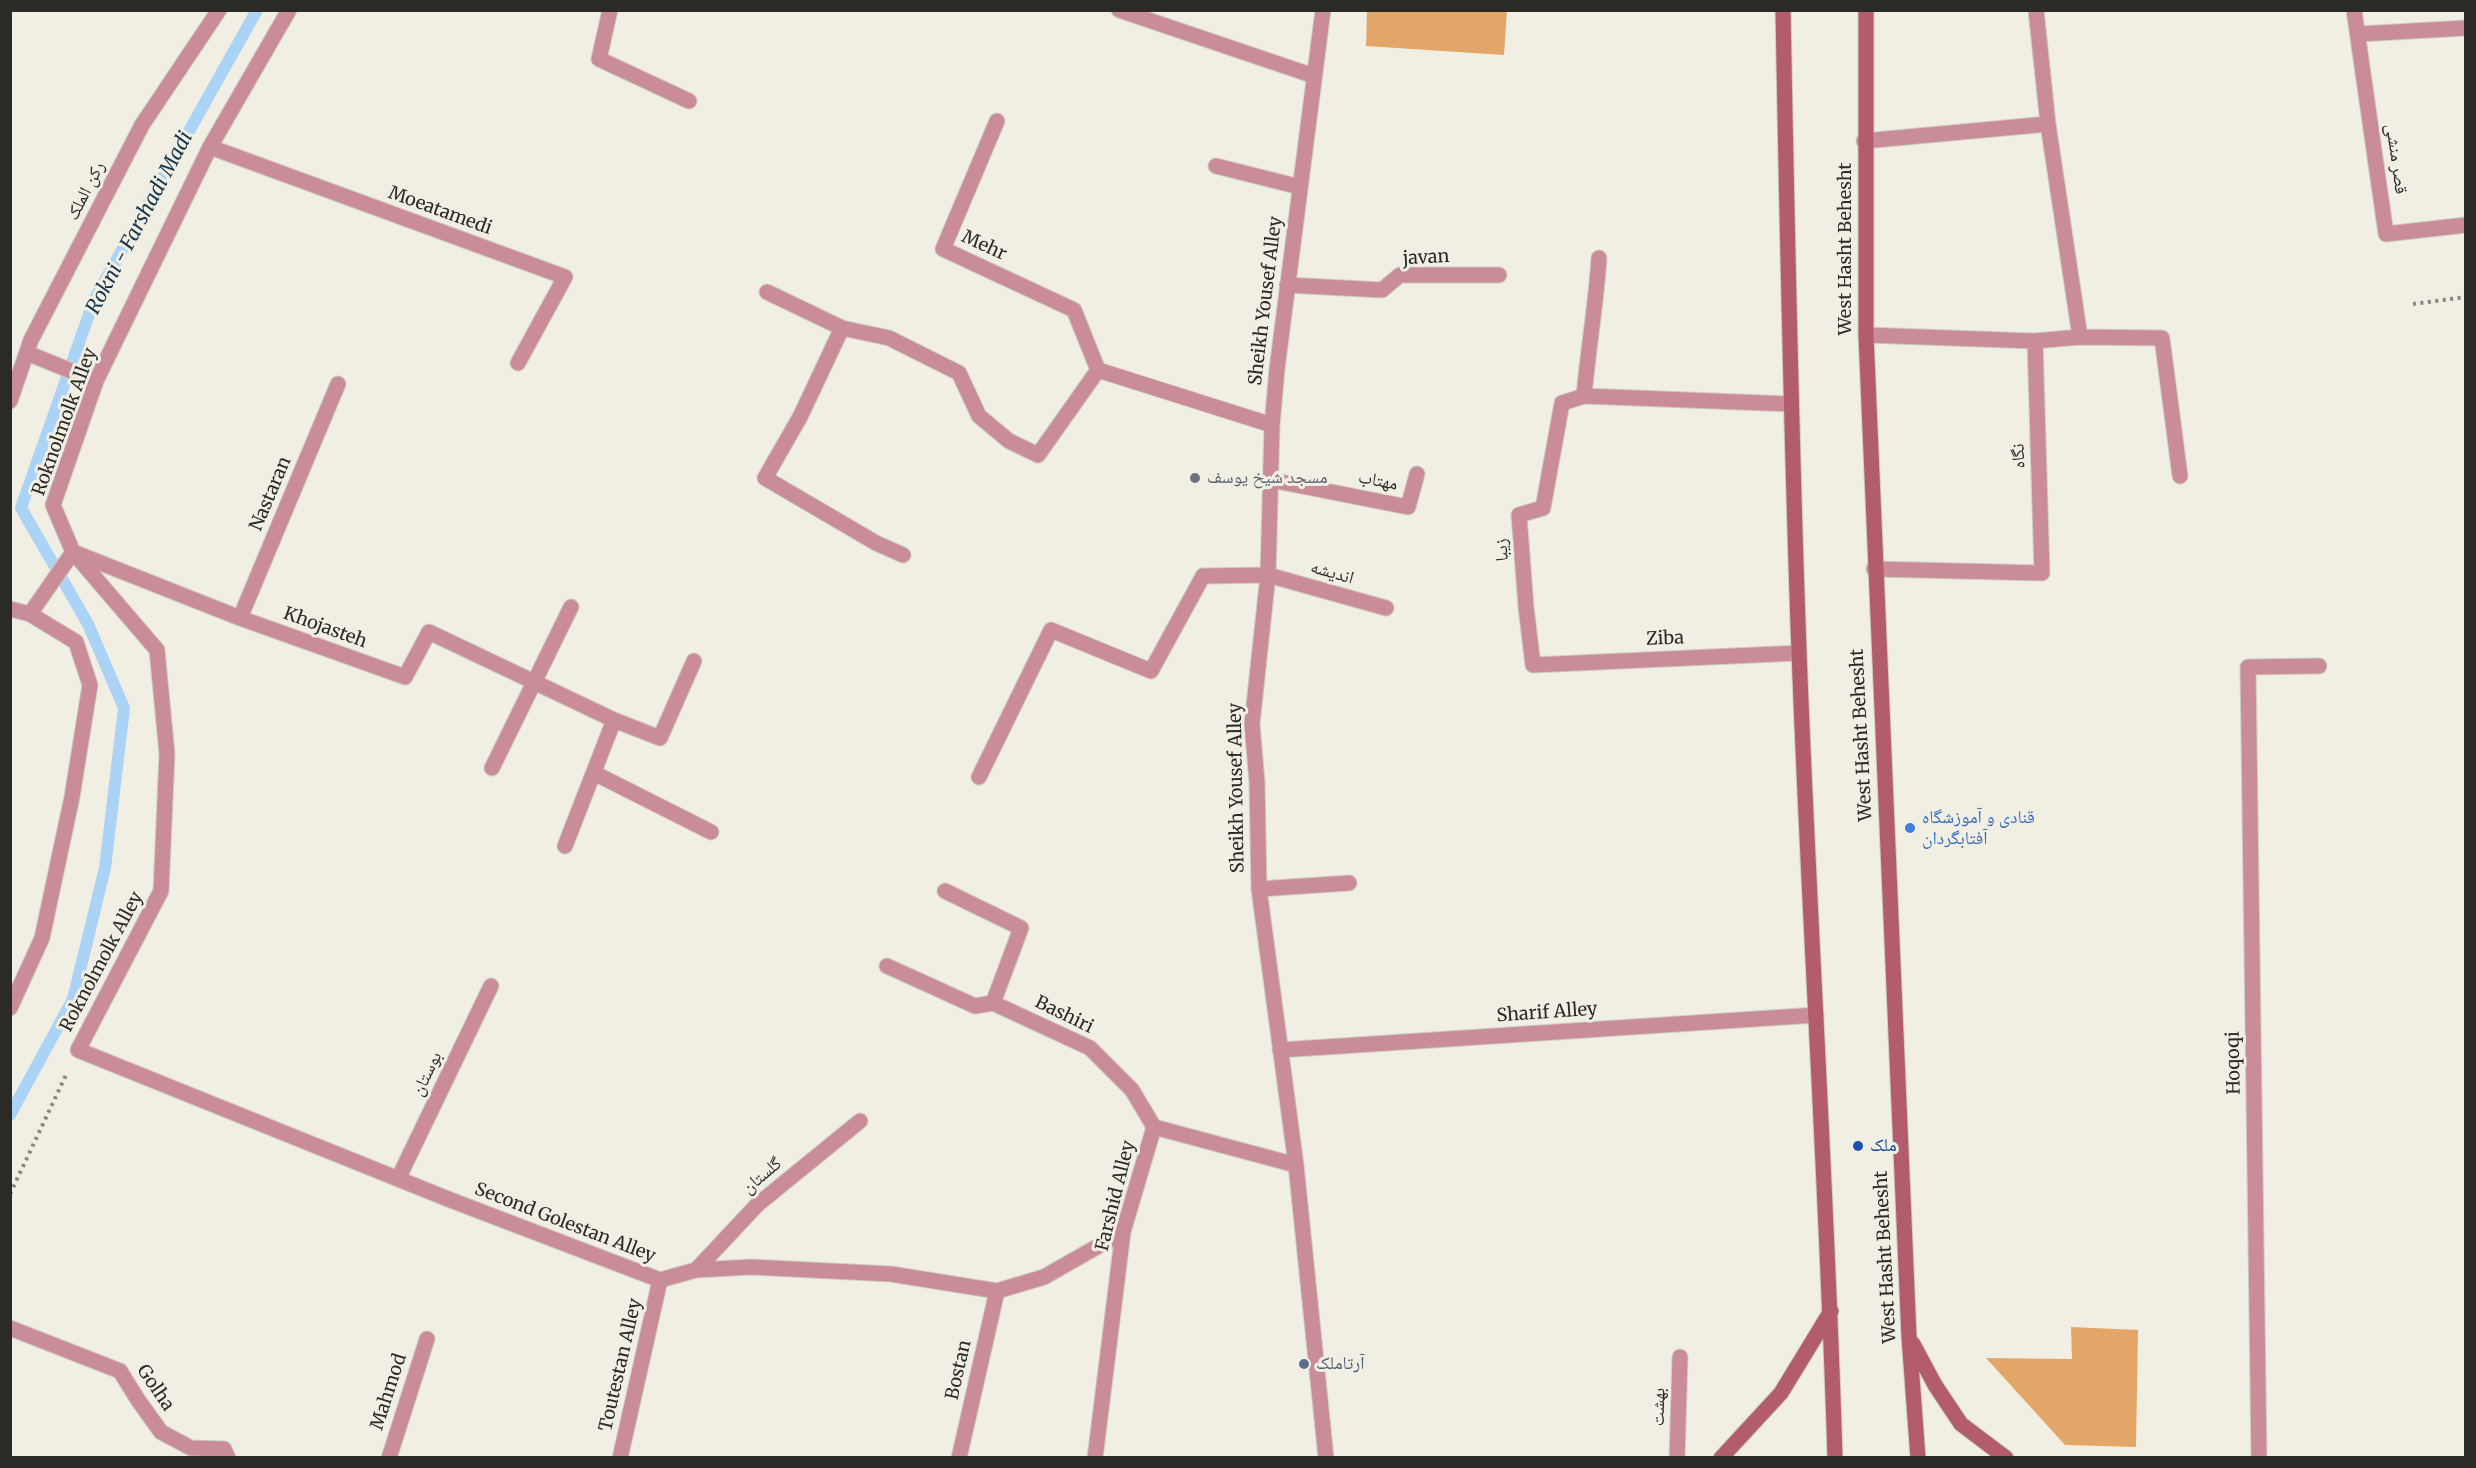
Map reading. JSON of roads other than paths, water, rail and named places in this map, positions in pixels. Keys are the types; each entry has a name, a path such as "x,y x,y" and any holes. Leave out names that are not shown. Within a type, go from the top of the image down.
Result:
{"main road":[{"path":"1783,10 1791,404 1799,653 1831,1311 1835,1458"},
{"name":"West Hasht Behesht","path":"1866,10 1864,141 1866,335 1874,569 1909,1337 1918,1458"},
{"path":"1721,1458 1781,1393 1831,1311"},
{"path":"1909,1337 1935,1385 1961,1424 2006,1458"}],"street":[{"name":"رکن الملک","path":"10,401 32,340 142,125 219,10"},
{"name":"Roknolmolk Alley","path":"78,1050 162,891 166,754 157,650 73,552 53,505 96,381 210,147 289,10"},
{"path":"610,10 598,59 689,101"},
{"path":"1119,10 1314,76"},
{"name":"Sheikh Yousef Alley","path":"1323,10 1287,285 1272,425 1268,575 1252,724 1257,782 1259,889 1296,1166 1326,1458"},
{"path":"2036,10 2048,124 2080,337"},
{"name":"قصر منشی","path":"2354,10 2386,234 2466,225"},
{"path":"2359,34 2466,28"},
{"name":"Mehr","path":"997,121 943,249 1074,310 1098,370"},
{"path":"1864,141 2048,124"},
{"name":"Moeatamedi","path":"210,147 565,277 518,363"},
{"path":"1216,166 1300,187"},
{"path":"1599,258 1595,312 1590,327 1584,396 1791,404"},
{"name":"javan","path":"1287,285 1382,290 1400,275 1498,276"},
{"path":"767,292 842,328 889,338 959,373 979,416 1009,441 1038,455 1098,370 1272,425"},
{"path":"842,328 800,417 765,478 876,543 903,555"},
{"path":"1866,335 2036,341 2080,337 2162,338 2180,476"},
{"name":"نگاه","path":"1874,569 2042,573 2036,341"},
{"path":"27,353 96,381"},
{"name":"Nastaran","path":"240,618 338,384"},
{"name":"Ziba","path":"1584,396 1563,403 1543,508 1519,515 1533,664 1799,653"},
{"name":"مهتاب","path":"1271,480 1408,507 1417,474"},
{"path":"30,614 73,552"},
{"name":"Khojasteh","path":"73,552 240,618 405,677 429,632 614,720 660,738 694,661"},
{"name":"اندیشه","path":"979,777 1051,630 1151,671 1203,576 1268,575 1386,608"},
{"path":"492,768 571,607"},
{"path":"10,609 30,614 76,642 90,685 72,797 42,938 10,1008"},
{"name":"Hoqoqi","path":"2259,1458 2248,667 2319,666"},
{"path":"565,846 614,720"},
{"path":"594,773 711,832"},
{"path":"1259,889 1349,883"},
{"path":"945,891 1021,928 993,1003"},
{"name":"Bashiri","path":"887,966 975,1006 993,1003 1090,1048 1132,1090 1154,1127"},
{"name":"بوستان","path":"398,1179 491,986"},
{"name":"Sharif Alley","path":"1280,1050 1816,1015"},
{"name":"Second Golestan Alley","path":"78,1050 398,1179 660,1280 696,1270 751,1267 891,1274 997,1291 1044,1277 1123,1232"},
{"name":"گلستان","path":"696,1270 757,1205 860,1120"},
{"name":"Farshid Alley","path":"1095,1458 1123,1232 1154,1127 1296,1166"},
{"name":"Toutestan Alley","path":"620,1458 660,1280"},
{"name":"Bostan","path":"959,1458 997,1291"},
{"name":"Golha","path":"10,1328 120,1371 161,1432 191,1448 224,1449 228,1458"},
{"name":"Mahmod","path":"388,1458 427,1339"},
{"name":"بهشت","path":"1677,1458 1680,1356"}],"waterway":[{"name":"Rokni - Farshadi Madi","path":"10,1115 73,999 105,868 124,708 88,624 21,508 94,300 257,10"}],"place":[{"name":"مسجد شیخ یوسف","path":"1195,478"},
{"name":"قنادی و آموزشگاه آفتابگردان","path":"1910,828"},
{"name":"ملک","path":"1858,1146"},
{"name":"آرتاملک","path":"1304,1364"}]}
